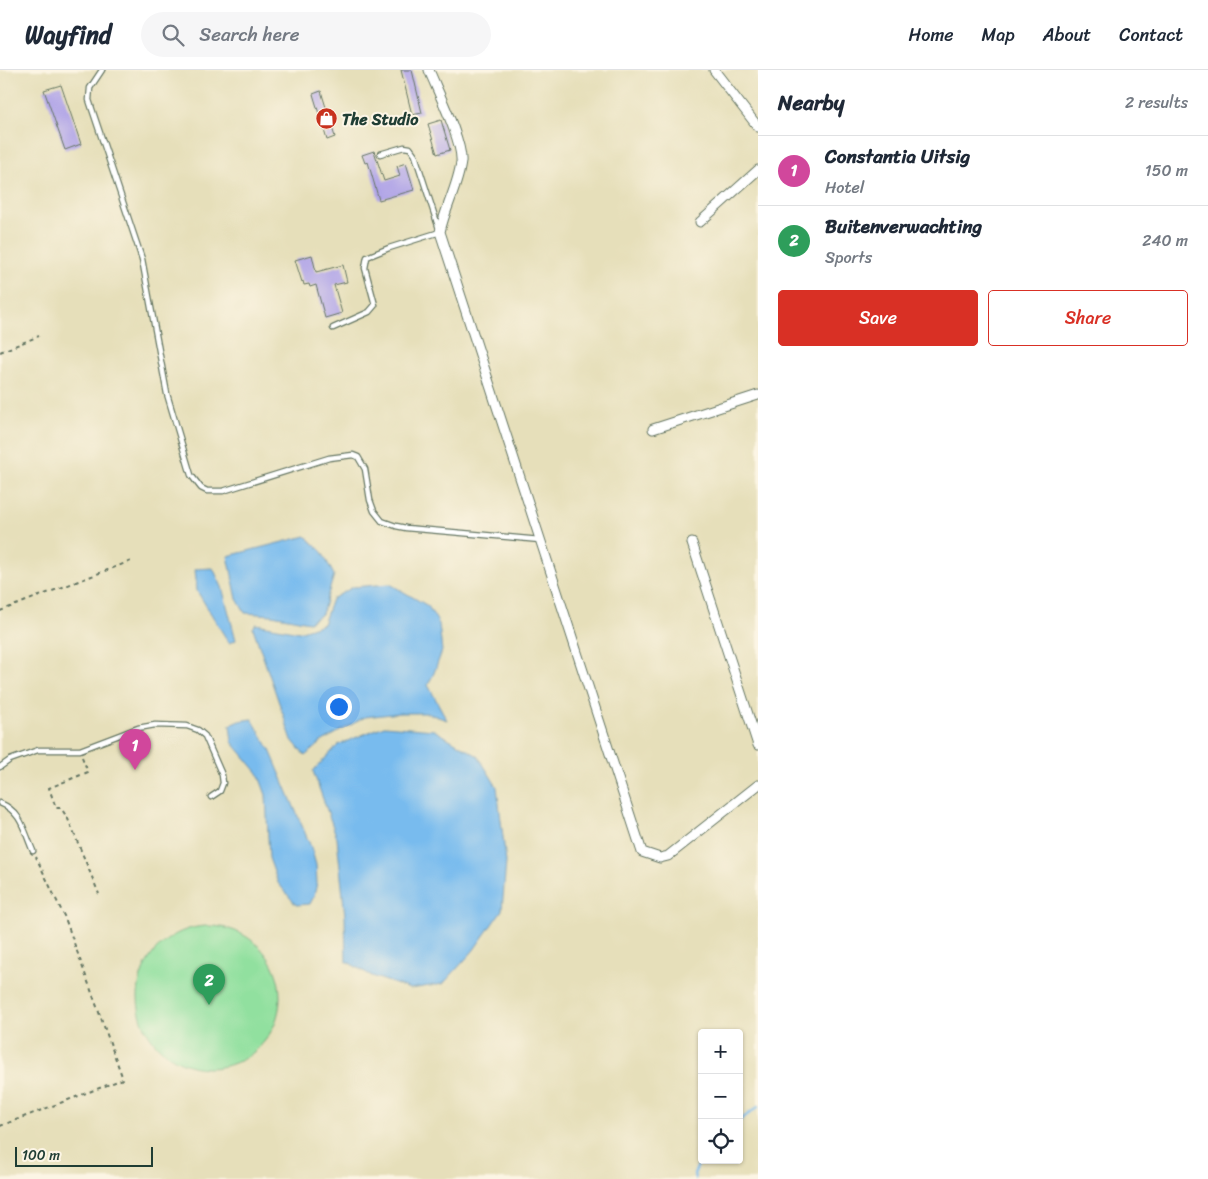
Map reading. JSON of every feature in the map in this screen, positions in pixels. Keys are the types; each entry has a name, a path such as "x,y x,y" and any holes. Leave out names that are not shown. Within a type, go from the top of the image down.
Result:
{"street":[{"path":"429,70 461,153 456,182 444,213 440,232 642,852 655,857 664,857 673,852 706,824 758,785"},
{"path":"714,70 758,127"},
{"path":"700,222 758,170"},
{"path":"653,429 758,396"},
{"path":"692,543 758,745"}],"lane":[{"path":"102,70 90,88 89,100 144,268 161,365 174,422 191,475 201,488 207,491 223,491 329,458 353,455 358,457 362,463 370,500 374,511 382,521 406,528 540,540"},
{"path":"333,328 369,312 375,305 365,268 366,259 369,256 440,232 415,155 410,148 404,147 380,154"},
{"path":"0,767 10,760 38,750 80,750 138,728 155,725 178,725 192,727 205,736 224,779 220,791 210,797"},
{"path":"0,803 17,814 33,851"}],"path":[{"path":"0,352 39,336"},
{"path":"0,612 132,561"},
{"path":"80,750 88,772 49,788 56,808 61,808 68,819 99,894"},
{"path":"0,1126 123,1079 65,918 33,851"}],"green space":[{"path":"209,926 223,927 236,931 259,947 275,970 279,983 279,1011 275,1024 259,1047 236,1063 223,1067 209,1068 195,1067 182,1063 159,1047 143,1024 139,1011 138,997 139,983 143,970 159,947 182,931 195,927"}],"water":[{"path":"306,536 322,552 334,575 322,614 309,622 272,615 245,613 237,599 228,556"},
{"path":"213,568 222,587 236,640 229,643 197,591 195,569"},
{"path":"390,584 428,606 439,624 442,651 428,685 447,720 426,713 400,713 365,717 321,742 305,756 292,740 253,628 256,624 299,632 323,624 332,599 353,587"},
{"path":"252,719 270,750 311,847 316,865 317,883 310,904 296,905 278,883 269,858 266,795 258,773 232,742 230,725"},
{"path":"384,726 434,730 478,756 497,787 506,862 502,910 473,951 443,984 410,989 372,976 346,961 345,916 337,838 313,771 338,745"}],"building":[{"path":"401,70 412,70 422,113 412,115"},
{"path":"61,85 81,144 65,150 44,90"},
{"path":"321,91 335,137 327,140 313,94"},
{"path":"441,120 450,150 437,154 428,124"},
{"path":"374,151 384,181 400,176 397,166 406,163 414,190 379,200 368,162 365,163 362,155"},
{"path":"312,255 316,272 343,265 347,282 334,285 342,313 325,318 316,285 310,287 309,284 304,285 302,282 295,260"}],"waterway":[{"path":"742,1119 758,1107"},
{"path":"695,1179 694,1174 699,1164"}],"place":[{"name":"The Studio","path":"326,119"},
{"name":"Constantia Uitsig","path":"135,770"},
{"name":"Buitenverwachting","path":"209,1005"}]}
